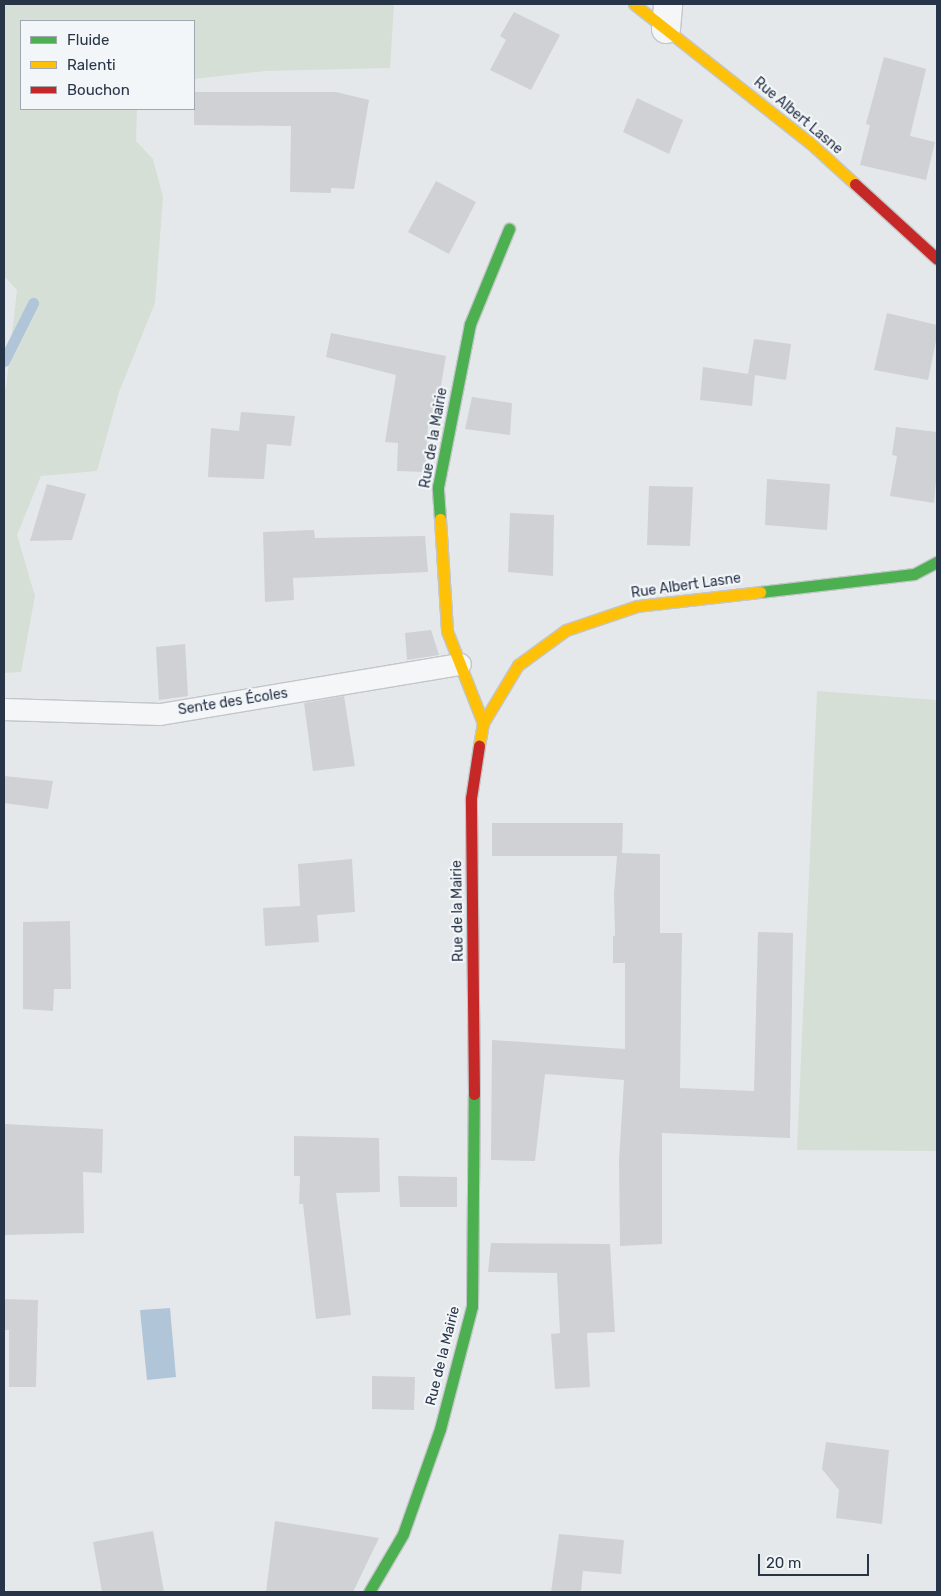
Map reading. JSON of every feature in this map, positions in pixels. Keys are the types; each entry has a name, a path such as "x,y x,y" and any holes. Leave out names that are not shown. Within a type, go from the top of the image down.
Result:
{"street":[{"name":"Rue Albert Lasne","path":"634,4 667,16 937,259"},
{"name":"Rue de la Mairie","path":"369,1592 403,1534 440,1429 472,1306 474,1029 471,798 483,723 447,631 438,487 470,324 509,229"},
{"name":"Rue Albert Lasne","path":"483,723 518,665 566,630 637,606 914,574 937,562"}],"lane":[{"name":"Sente des Écoles","path":"4,709 160,714 460,664"}],"shaded area":[{"path":"4,4 394,4 390,68 265,71 195,79 195,20 20,20 20,110 137,110 136,141 153,159 163,197 155,303 119,392 97,471 41,476 17,535 35,596 21,672 4,673 4,391 17,290 4,276"},
{"path":"817,691 937,700 937,1151 797,1150"}],"water":[{"path":"170,1308 176,1377 147,1380 140,1310"}],"building":[{"path":"514,12 560,35 531,90 490,70 506,40 500,36"},
{"path":"884,57 926,69 910,136 935,142 926,180 860,165 870,125 866,124"},
{"path":"195,92 336,92 369,100 354,189 331,188 331,193 290,192 291,126 194,125"},
{"path":"637,98 683,120 669,154 623,132"},
{"path":"436,181 476,202 449,254 408,232"},
{"path":"887,313 937,325 937,336 928,380 874,370"},
{"path":"331,333 446,356 434,426 428,425 425,472 397,471 398,443 385,442 396,375 326,357"},
{"path":"754,339 791,344 786,380 748,374"},
{"path":"703,367 755,375 752,406 700,400"},
{"path":"472,397 512,403 510,435 465,429"},
{"path":"241,412 295,416 291,446 267,444 264,479 208,477 211,428 239,431"},
{"path":"896,427 937,432 937,469 934,503 890,496 897,456 892,455"},
{"path":"767,479 830,484 827,530 765,525"},
{"path":"47,484 86,494 72,540 30,541"},
{"path":"649,486 693,487 690,546 647,545"},
{"path":"510,513 554,515 553,576 508,572"},
{"path":"314,530 315,538 425,536 428,572 293,578 294,600 265,602 263,532"},
{"path":"431,630 439,655 407,660 405,633"},
{"path":"185,644 188,696 159,700 156,647"},
{"path":"344,696 355,766 313,771 304,703"},
{"path":"4,776 53,781 48,809 4,803"},
{"path":"492,823 623,823 622,853 660,854 660,933 682,933 680,1088 754,1091 758,932 793,933 790,1138 662,1133 662,1244 620,1246 619,1160 624,1080 545,1074 535,1161 491,1160 492,1040 625,1049 625,963 613,963 613,936 615,936 614,894 617,856 492,856"},
{"path":"352,859 355,912 317,915 319,942 265,946 263,908 300,906 298,864"},
{"path":"70,921 71,989 54,989 53,1011 23,1009 23,922"},
{"path":"4,1124 103,1129 102,1173 83,1172 84,1233 4,1235"},
{"path":"294,1136 379,1138 380,1192 336,1193 351,1315 316,1319 303,1204 299,1204 300,1176 294,1176"},
{"path":"398,1176 457,1177 457,1207 400,1207"},
{"path":"491,1243 610,1244 615,1332 587,1333 590,1387 555,1389 551,1334 560,1333 557,1273 488,1272"},
{"path":"4,1299 38,1300 36,1387 9,1387 9,1330 4,1330"},
{"path":"372,1376 415,1377 414,1410 372,1409"},
{"path":"826,1442 889,1450 882,1524 836,1518 839,1490 822,1469"},
{"path":"275,1521 379,1538 353,1592 266,1592"},
{"path":"153,1531 164,1592 102,1592 93,1542"},
{"path":"559,1534 624,1540 621,1574 583,1571 581,1592 551,1592"}],"waterway":[{"path":"4,361 33,303"}],"traffic: fast":[{"path":"440,519 438,487 470,324 509,229"},
{"path":"760,592 914,574 937,562"},
{"path":"369,1592 403,1534 440,1429 472,1306 474,1094"}],"traffic: slow":[{"path":"634,4 809,142 855,184"},
{"path":"440,519 447,631 483,723 479,746"},
{"path":"483,723 518,665 566,630 637,606 760,592"}],"traffic: jam":[{"path":"855,184 937,259"},
{"path":"474,1094 471,798 479,746"}]}
